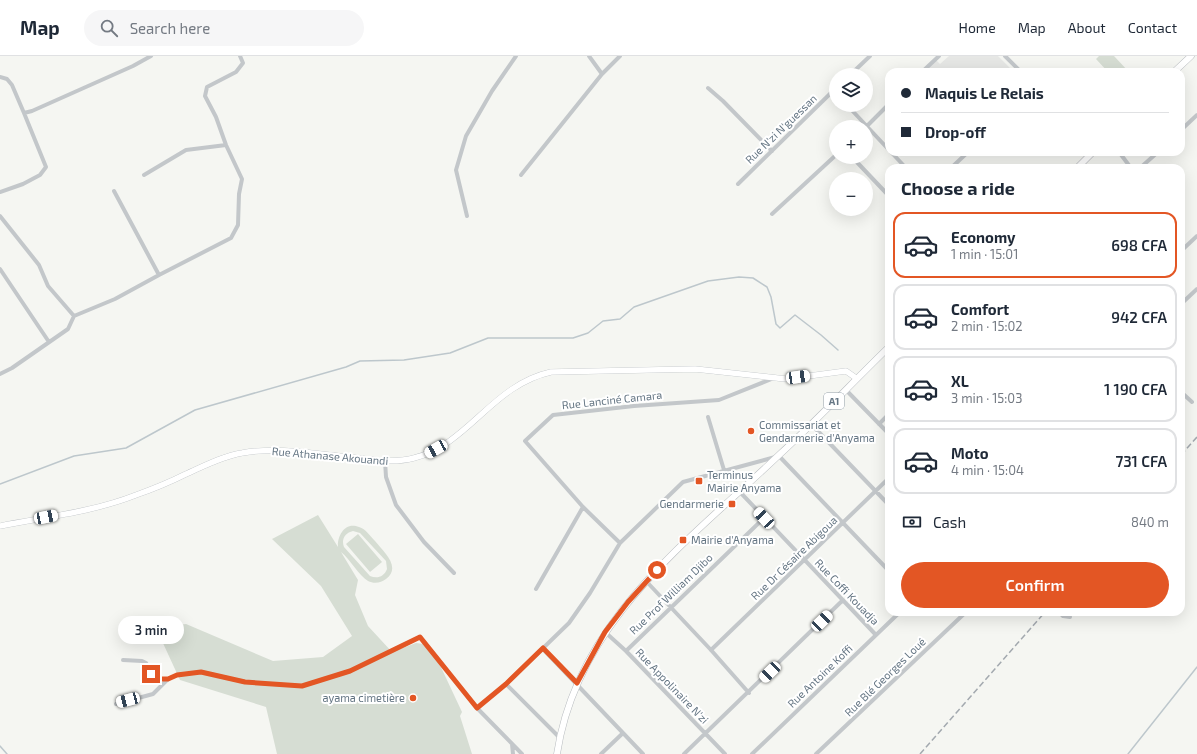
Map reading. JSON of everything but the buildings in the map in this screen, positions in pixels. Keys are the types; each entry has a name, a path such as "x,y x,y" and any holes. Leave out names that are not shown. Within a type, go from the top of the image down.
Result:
{"main road":[{"path":"1178,68 1191,56"},
{"path":"1080,164 1089,156"},
{"name":"A1","path":"557,754 567,710 577,683 605,632 646,581 739,491 779,456 885,351"}],"street":[{"path":"24,113 32,111 133,66 151,56"},
{"path":"1,371 12,368 68,329 74,316 115,299 231,238 238,224 239,194 242,179 226,145 216,117 205,96 207,87 236,72 242,63 240,56"},
{"path":"466,216 456,170 466,136 492,91 516,56"},
{"path":"589,56 602,74"},
{"path":"521,175 602,74 620,56"},
{"path":"857,68 870,56"},
{"path":"926,68 939,56"},
{"path":"1006,56 1017,68"},
{"path":"0,192 23,184 40,175 46,167 12,86 7,79 1,76"},
{"path":"708,88 772,151"},
{"name":"Rue N'zi N'guessan","path":"738,184 829,97"},
{"path":"872,120 885,108"},
{"path":"853,112 860,120"},
{"path":"1185,126 1197,115"},
{"path":"873,133 885,146"},
{"path":"144,175 186,150 226,145"},
{"path":"895,156 902,164"},
{"path":"955,164 964,156"},
{"path":"1144,164 1154,156"},
{"path":"772,214 829,161"},
{"path":"859,164 885,192"},
{"path":"114,192 159,275"},
{"path":"0,216 40,265 48,286 74,316"},
{"path":"1185,247 1197,236"},
{"path":"0,269 49,342"},
{"path":"1185,300 1197,289"},
{"name":"Rue Athanase Akouandi","path":"0,526 111,504 213,462 241,453 256,451 291,452 385,461 414,458 429,453 444,445 459,434 506,392 523,381 544,373 566,370 695,368 775,378 846,371 856,378"},
{"name":"Rue Lanciné Camara","path":"620,543 583,507 525,441 553,415 634,406 719,400 775,378"},
{"path":"846,390 885,430"},
{"path":"1185,396 1192,402"},
{"path":"708,417 724,470"},
{"path":"879,424 885,418"},
{"path":"811,424 885,501"},
{"path":"477,708 506,684 569,623 590,593 620,543 683,482 779,456 885,567"},
{"path":"385,461 386,478 396,505 424,542 454,572"},
{"name":"Rue Dr Césaire Abigoua","path":"711,650 885,482"},
{"name":"Rue Coffi Kouadja","path":"739,491 876,635"},
{"path":"536,589 583,507"},
{"name":"Rue Prof William Djibo","path":"626,651 764,518"},
{"path":"646,581 749,693"},
{"path":"684,754 749,693 843,600"},
{"name":"Rue Antoine Koffi","path":"752,754 896,616"},
{"name":"Rue Blé Georges Loué","path":"816,754 962,616"},
{"path":"1063,616 1070,617"},
{"name":"Rue Appolinaire N'zi","path":"605,632 626,651 725,754"},
{"path":"116,704 153,694 168,679 177,675 201,672 245,682 302,686 350,671 420,637 477,708 522,754"},
{"path":"543,648 643,754"},
{"path":"123,660 142,661 146,664 155,679 168,679"},
{"path":"506,684 560,737"},
{"path":"601,754 623,733"},
{"path":"512,743 513,754"}],"shaded area":[{"path":"949,56 998,56 1010,68 928,68 936,60 940,64"},
{"path":"1099,56 1114,56 1125,68 1104,68 1096,59"},
{"path":"318,515 338,547 341,534 350,526 364,529 368,533 390,559 392,564 390,574 386,579 377,583 368,581 341,552 358,580 355,595 368,626 392,652 416,643 423,644 439,663 462,712 460,716 472,754 277,754 266,707 180,680 156,628 186,624 273,661 323,657 352,636 321,586 272,539","holes":["353,531 360,533 386,561 387,569 380,577 370,576 344,547 343,539 346,535"]},
{"path":"358,534 382,562 370,572 346,544"}],"waterway":[{"path":"0,484 74,456 126,448 195,410 346,367 360,361 404,360 450,353 488,338 573,338 588,333 603,321 620,319 634,307 708,281 739,277 753,278 767,287 771,297 776,324 780,328 795,315 838,350"},
{"path":"1128,754 1197,667"},
{"path":"0,746 7,754"}],"railway":[{"path":"1185,450 1197,437"},
{"path":"920,754 1041,616"}],"place":[{"name":"Commissariat et Gendarmerie d'Anyama","path":"751,431"},
{"name":"Terminus Mairie Anyama","path":"699,481"},
{"name":"Gendarmerie","path":"732,504"},
{"name":"Mairie d'Anyama","path":"683,540"},
{"name":"ayama cimetière","path":"413,698"}],"route":[{"path":"151,674 155,679 168,679 177,675 201,672 245,682 302,686 350,671 420,637 477,708 506,684 543,648 577,683 605,632 628,602 657,570"}]}
